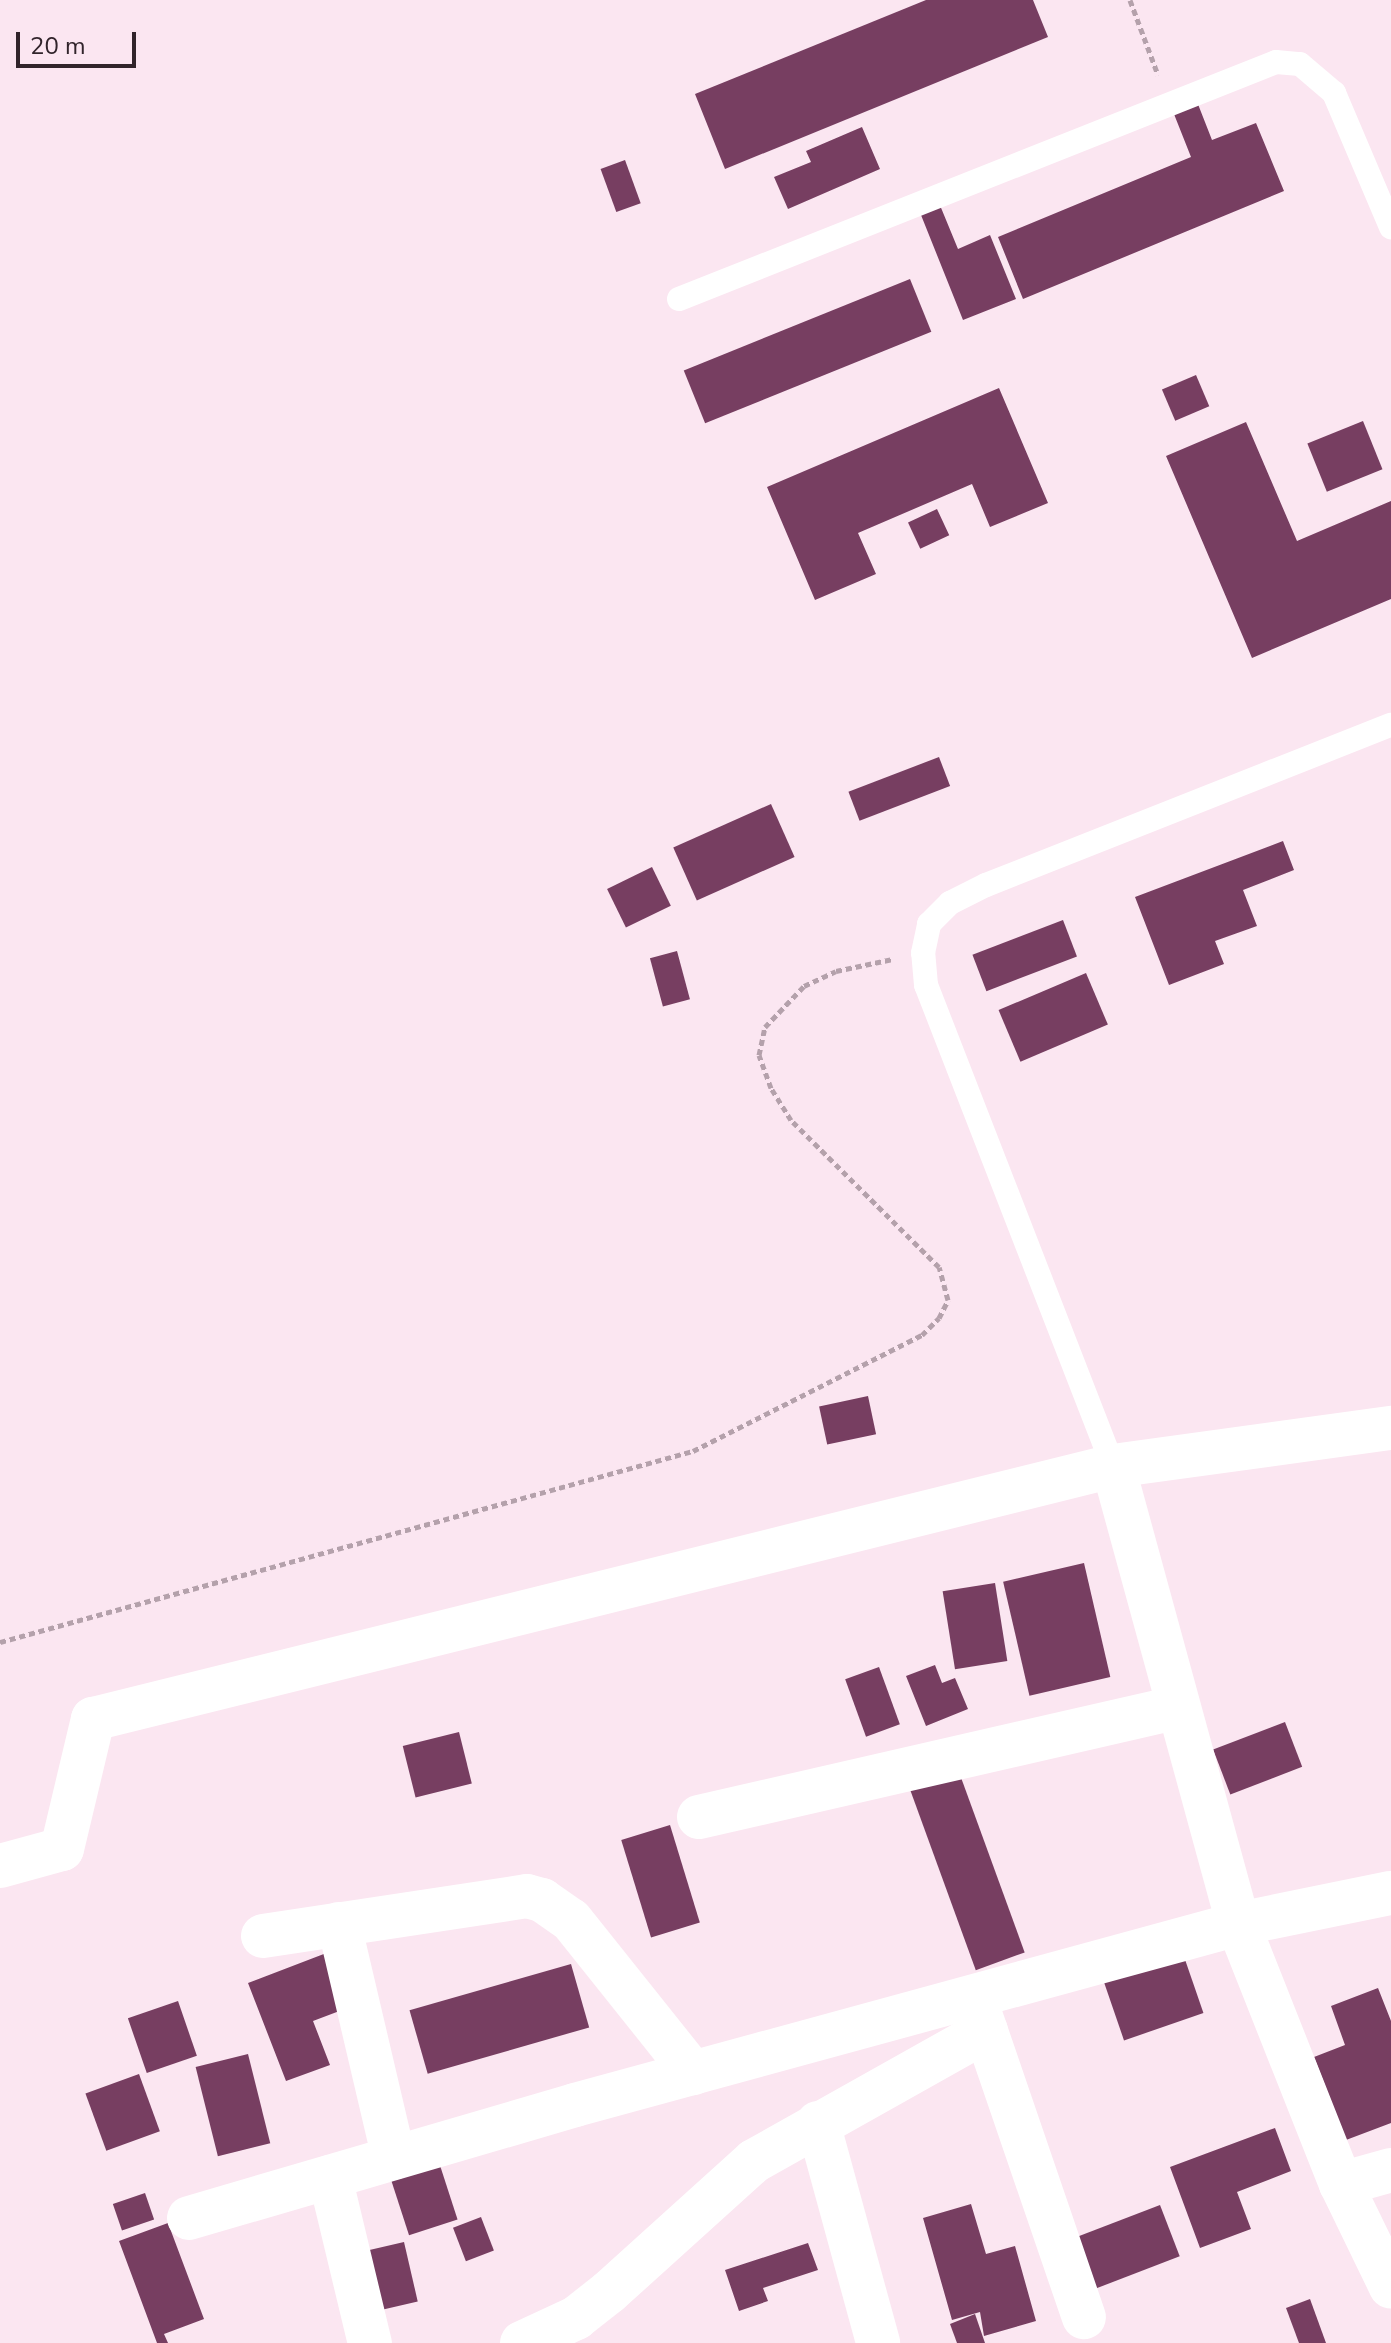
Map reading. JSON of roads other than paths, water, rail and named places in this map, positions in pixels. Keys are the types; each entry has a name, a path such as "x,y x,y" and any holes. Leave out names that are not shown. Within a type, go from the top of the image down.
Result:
{"street":[{"path":"0,1866 62,1849 93,1719 1113,1466 1391,1428"},
{"path":"1113,1466 1238,1924 1341,2184 1391,2287"},
{"path":"699,1817 1178,1707"},
{"path":"189,2218 693,2073 980,2014 1238,1924 1391,1893"},
{"path":"263,1936 527,1896 542,1900 571,1920 693,2073"},
{"path":"339,1924 394,2158"},
{"path":"522,2343 576,2318 754,2161 818,2123 980,2014"},
{"path":"980,2014 1084,2317"},
{"path":"818,2123 878,2343"},
{"path":"1341,2184 1391,2170"},
{"path":"330,2177 370,2343"}],"lane":[{"path":"679,299 1168,102 1276,62 1300,64 1316,73 1334,93 1391,227"},
{"path":"1113,1466 926,985 923,953 929,924 962,897 1391,725"}]}
